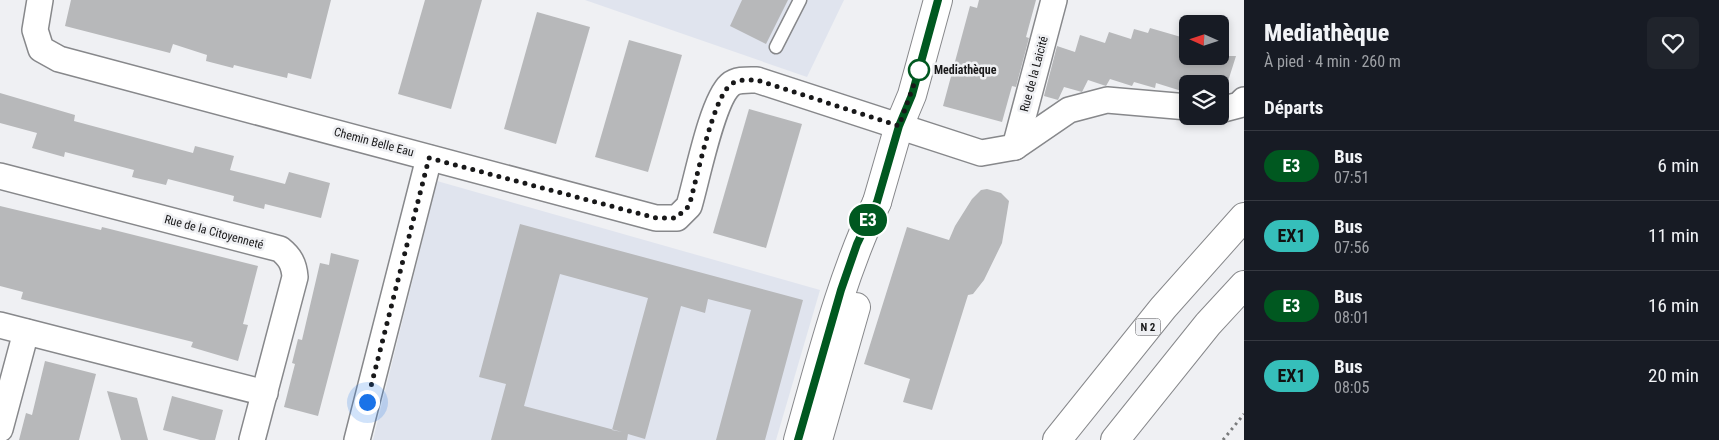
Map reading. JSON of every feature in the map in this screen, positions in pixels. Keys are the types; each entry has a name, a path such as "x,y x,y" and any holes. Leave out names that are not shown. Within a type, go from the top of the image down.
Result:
{"main road":[{"path":"818,440 859,294 877,202 899,126 912,95 938,0"},
{"path":"798,440 841,290 857,244 877,202"},
{"name":"N 2","path":"1057,440 1163,308 1244,217"},
{"path":"1115,440 1208,324 1244,285"}],"street":[{"name":"Chemin Belle Eau","path":"40,0 35,30 41,49 59,59 656,218 676,218 689,206 719,100 731,84 744,80 757,80 899,126"},
{"name":"Rue de la Laicité","path":"1015,147 1054,0"},
{"name":"Rue de la Laicité","path":"899,126 961,149 981,153 1015,147 1069,110 1107,100 1179,106"},
{"path":"1229,108 1239,105 1244,100"},
{"path":"357,440 429,158"},
{"name":"Rue de la Citoyenneté","path":"0,176 280,249 288,255 294,266 295,277 265,393 260,438"},
{"path":"0,325 265,393"},
{"path":"0,428 26,332"}],"lane":[{"path":"776,47 800,0"}],"path":[{"path":"1223,440 1244,414"}],"shaded area":[{"path":"585,0 844,0 807,77"},
{"path":"437,181 820,290 776,440 373,440"}],"building":[{"path":"71,0 331,0 311,79 288,73 287,78 234,65 233,68 206,61 207,55 173,44 170,53 65,26"},
{"path":"425,0 482,0 451,109 398,94"},
{"path":"742,0 788,0 766,44 730,26"},
{"path":"979,0 1036,0 1026,37 1029,38 1016,87 1012,86 1002,122 943,106 970,6 977,8"},
{"path":"537,12 590,27 556,144 504,129"},
{"path":"1150,28 1179,36 1179,65 1229,65 1229,56 1236,56 1229,78 1229,75 1179,75 1179,90 1156,83 1155,88 1134,82 1132,86 1110,79 1106,86 1088,80 1082,92 1064,87 1058,100 1044,96 1057,46 1075,52 1080,35 1105,43 1109,32 1131,39 1134,29 1148,33"},
{"path":"629,40 682,55 648,172 595,157"},
{"path":"0,93 75,115 74,121 193,153 195,146 234,156 230,170 285,184 289,172 330,183 321,218 265,204 264,209 233,201 234,196 168,179 166,185 132,177 134,170 65,152 64,157 32,148 37,133 0,123"},
{"path":"749,109 802,124 766,248 713,233"},
{"path":"987,189 1001,193 1009,201 1002,243 984,280 973,294 968,295 932,410 903,402 910,379 864,364 907,227 949,240 955,226 972,199 981,190"},
{"path":"0,206 101,230 102,227 258,266 243,324 248,325 238,361 191,347 193,342 21,299 23,292 0,286"},
{"path":"520,224 803,300 765,440 716,440 751,310 708,299 705,313 681,306 645,439 628,434 627,440 491,440 506,384 479,377","holes":["560,274 648,298 612,429 524,406"]},
{"path":"331,253 359,260 318,416 284,407 295,364 292,363 298,339 302,340 320,263 329,265"},
{"path":"45,361 96,374 79,440 19,440 26,413 32,415"},
{"path":"107,391 137,398 148,440 121,440"},
{"path":"172,396 223,410 215,440 200,440 163,430"}],"bus line":[{"name":"E3","path":"798,440 841,290 857,244 877,202 899,126 912,95 938,0"}],"place":[{"name":"Mediathèque","path":"919,70"}],"route":[{"path":"367,402 429,158 656,218 676,218 689,206 719,100 731,84 744,80 757,80 899,126 912,95 919,70"}]}
